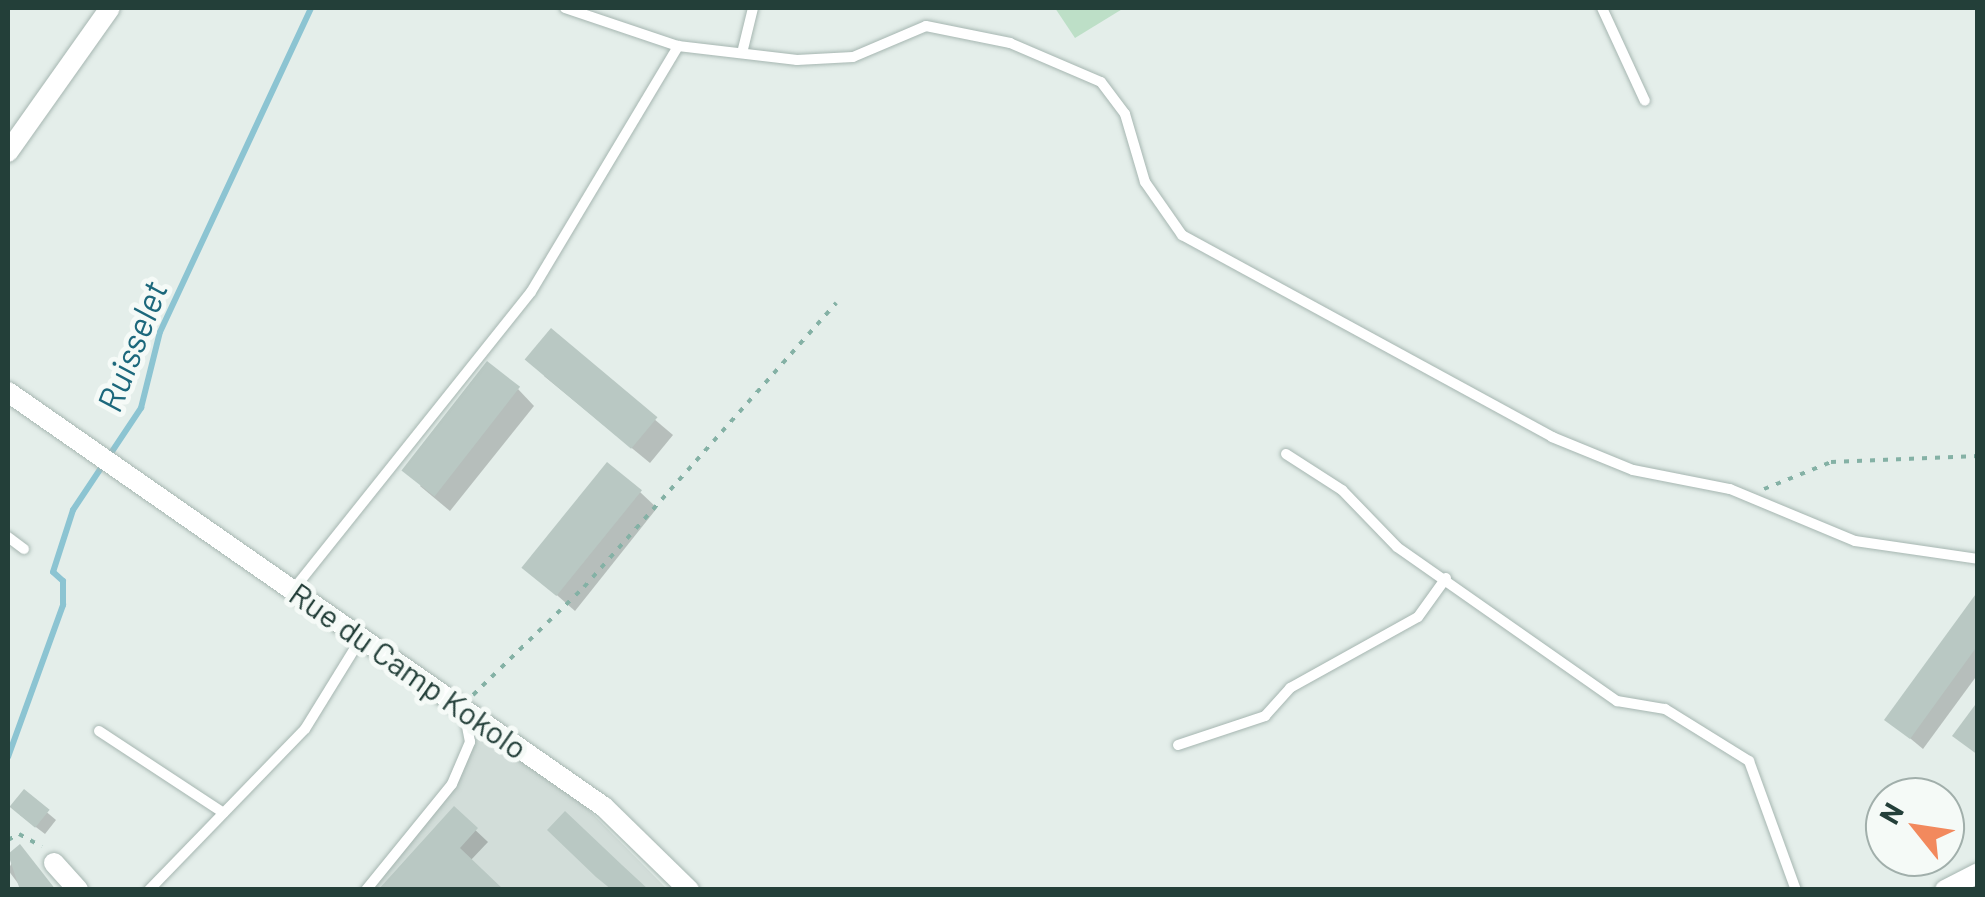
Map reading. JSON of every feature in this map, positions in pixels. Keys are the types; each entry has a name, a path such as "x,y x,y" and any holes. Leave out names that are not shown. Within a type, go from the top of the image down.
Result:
{"street":[{"path":"8,152 110,8"},
{"name":"Rue du Camp Kokolo","path":"8,396 362,635 604,807 689,890"},
{"path":"54,863 78,890"},
{"path":"1946,890 1978,873"}],"lane":[{"path":"564,8 678,46 853,58 926,26 1010,43 1083,74 1125,114 1145,182 1182,235 1569,445 1751,497 1856,541 1978,559"},
{"path":"743,49 753,8"},
{"path":"1602,8 1645,101"},
{"path":"292,590 531,292 678,46"},
{"path":"1286,454 1446,578 1616,701 1665,710 1749,762 1796,890"},
{"path":"8,537 24,550"},
{"path":"1178,745 1265,716 1290,688 1418,617 1446,578"},
{"path":"149,890 304,728 362,635"},
{"path":"366,890 452,784 470,742 463,705"},
{"path":"99,731 224,814"}],"path":[{"path":"463,705 584,587 836,303"},
{"path":"1751,497 1831,462 1978,456"},
{"path":"8,840 29,836 54,863"}],"shaded area":[{"path":"483,725 575,796 667,889 366,890 421,830"}],"green space":[{"path":"1055,8 1124,8 1075,38"}],"building":[{"path":"551,328 657,417 631,449 525,359"},
{"path":"487,361 520,387 435,496 401,471"},
{"path":"607,462 642,490 556,596 521,568"},
{"path":"1978,591 1978,645 1910,739 1884,720"},
{"path":"1978,701 1978,755 1952,736"},
{"path":"24,789 50,810 35,828 10,807"},
{"path":"454,806 478,828 460,848 504,890 378,890"},
{"path":"565,811 649,890 612,890 596,877 547,830"},
{"path":"20,844 56,890 20,890 8,854"}],"waterway":[{"name":"Ruisselet","path":"8,757 63,605 63,581 53,572 73,510 141,408 160,332 311,8"}]}
